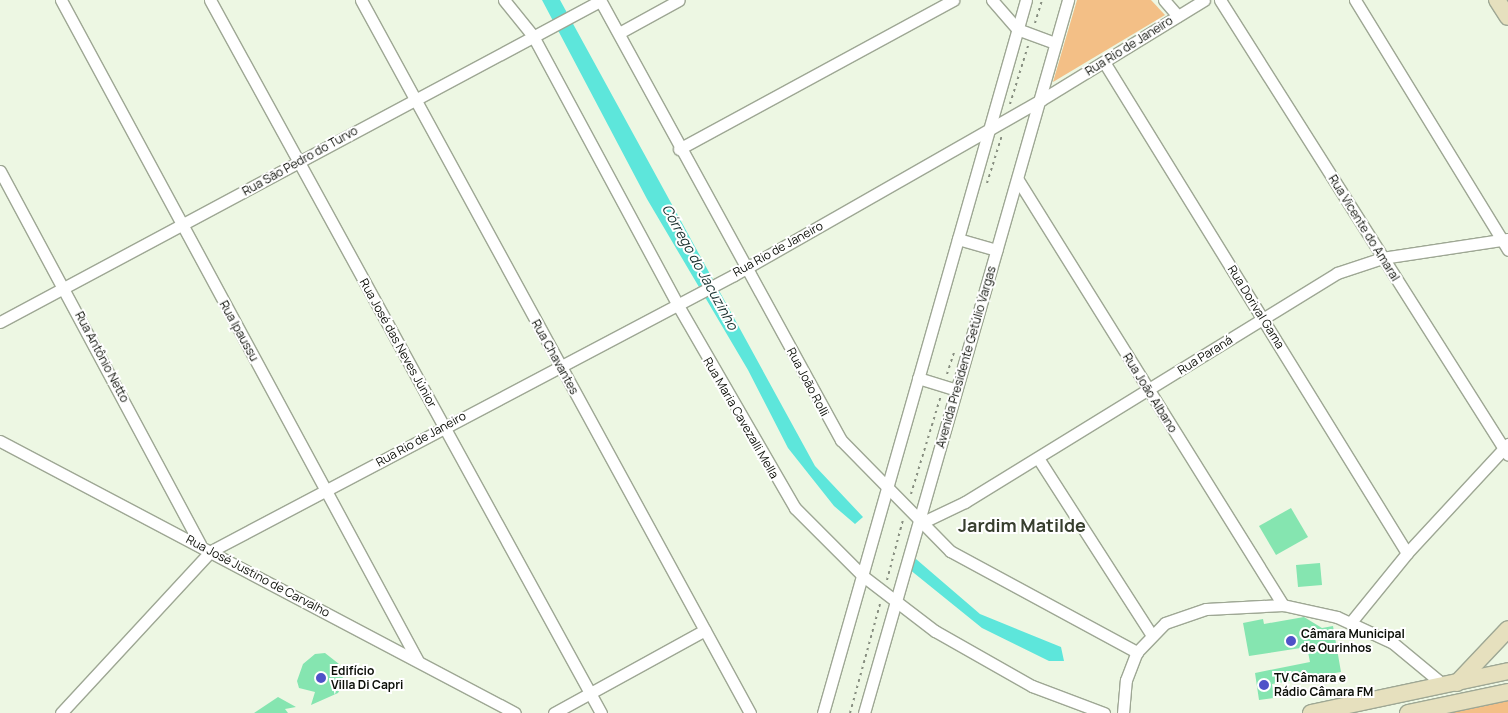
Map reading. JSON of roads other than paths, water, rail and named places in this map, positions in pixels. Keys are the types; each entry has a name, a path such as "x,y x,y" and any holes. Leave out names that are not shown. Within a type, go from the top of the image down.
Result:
{"main road":[{"path":"1497,0 1508,18"},
{"path":"1451,684 1508,629"},
{"path":"1310,713 1508,671"},
{"path":"1408,713 1508,692"}],"street":[{"name":"Rua Ipaussu","path":"60,0 418,661"},
{"name":"Rua José das Neves Júnior","path":"210,0 601,713"},
{"name":"Rua Chavantes","path":"361,0 750,713"},
{"name":"Rua Maria Cavezalli Mella","path":"504,0 532,36 676,302 795,508 863,576 895,602 990,665 1073,705 1104,713"},
{"name":"Rua São Pedro do Turvo","path":"0,322 181,226 414,98 600,0"},
{"name":"Rua João Rolli","path":"600,0 619,33 678,149 747,267 819,406 841,440 921,523 981,570 1137,652"},
{"path":"619,33 680,0"},
{"path":"678,149 953,0"},
{"path":"992,0 1017,30 1055,43"},
{"path":"823,713 1026,0"},
{"name":"Avenida Presidente Getúlio Vargas","path":"864,713 895,602 921,523 955,389 1018,180 1068,0"},
{"path":"1164,0 1178,16"},
{"name":"Rua Rio de Janeiro","path":"211,551 328,492 444,426 559,364 747,267 1041,100 1204,0"},
{"name":"Rua Vicente do Amaral","path":"1220,0 1382,258 1506,450"},
{"path":"1355,0 1506,243"},
{"name":"Rua Dorival Gama","path":"1104,62 1408,553"},
{"name":"Rua Antônio Netto","path":"0,171 65,287 200,544"},
{"name":"Rua João Albano","path":"1018,180 1283,605"},
{"path":"958,239 996,250"},
{"name":"Rua Paraná","path":"921,523 942,515 1038,458 1337,273 1382,258 1506,243"},
{"path":"918,378 955,389"},
{"name":"Rua José Justino de Carvalho","path":"0,441 200,544 515,713"},
{"path":"1351,622 1408,553 1506,450"},
{"path":"1038,458 1151,634"},
{"path":"61,713 211,551"},
{"path":"1123,713 1126,680 1137,652 1151,634 1189,612 1283,605 1351,622 1402,649 1451,684"},
{"path":"554,713 705,630"}],"water":[{"name":"Córrego do Jacuzinho","path":"542,0 560,0 815,466 863,517 855,524 834,506 788,448 748,370 647,199"},
{"path":"916,559 980,614 1061,647 1064,661 1049,661 982,628 909,569"}],"place":[{"name":"Câmara Municipal de Ourinhos","path":"1291,641"},
{"name":"Edifício Villa Di Capri","path":"321,678"},
{"name":"TV Câmara e Rádio Câmara FM","path":"1264,685"}],"district":[{"name":"Jardim Matilde","path":"1022,525"}]}
